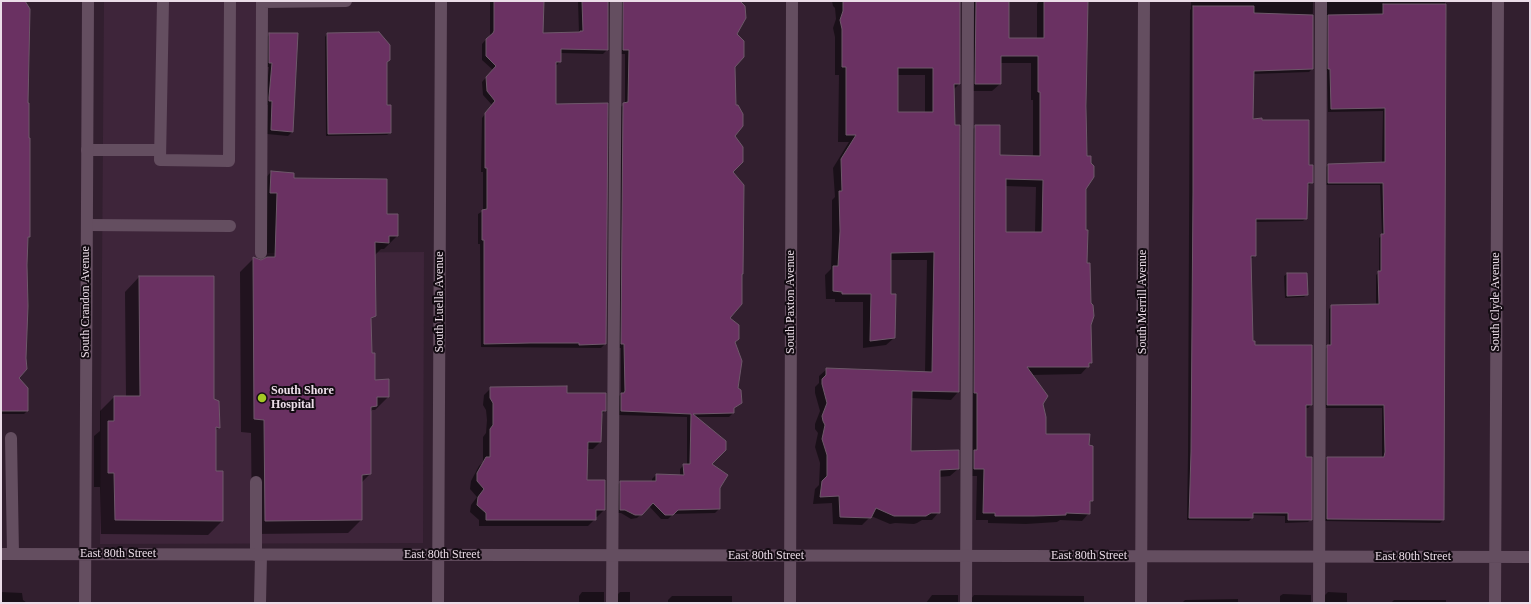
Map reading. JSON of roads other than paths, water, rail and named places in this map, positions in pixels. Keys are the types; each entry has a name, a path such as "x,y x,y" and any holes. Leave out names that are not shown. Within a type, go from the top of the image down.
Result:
{"street":[{"name":"South Crandon Avenue","path":"85,603 88,1"},
{"path":"163,1 160,160 229,161 230,1"},
{"path":"262,253 262,1 346,1"},
{"name":"South Luella Avenue","path":"438,603 441,1"},
{"path":"612,603 616,1"},
{"name":"South Paxton Avenue","path":"790,603 792,1"},
{"path":"966,603 968,1"},
{"name":"South Merrill Avenue","path":"1141,603 1144,1"},
{"path":"1319,603 1320,1"},
{"name":"South Clyde Avenue","path":"1495,603 1498,1"},
{"path":"87,150 160,150"},
{"path":"87,225 230,226"},
{"path":"11,438 13,554"},
{"path":"256,482 260,603"},
{"name":"East 80th Street","path":"1,554 1530,557"}],"place":[{"name":"South Shore Hospital","path":"262,398"}]}
